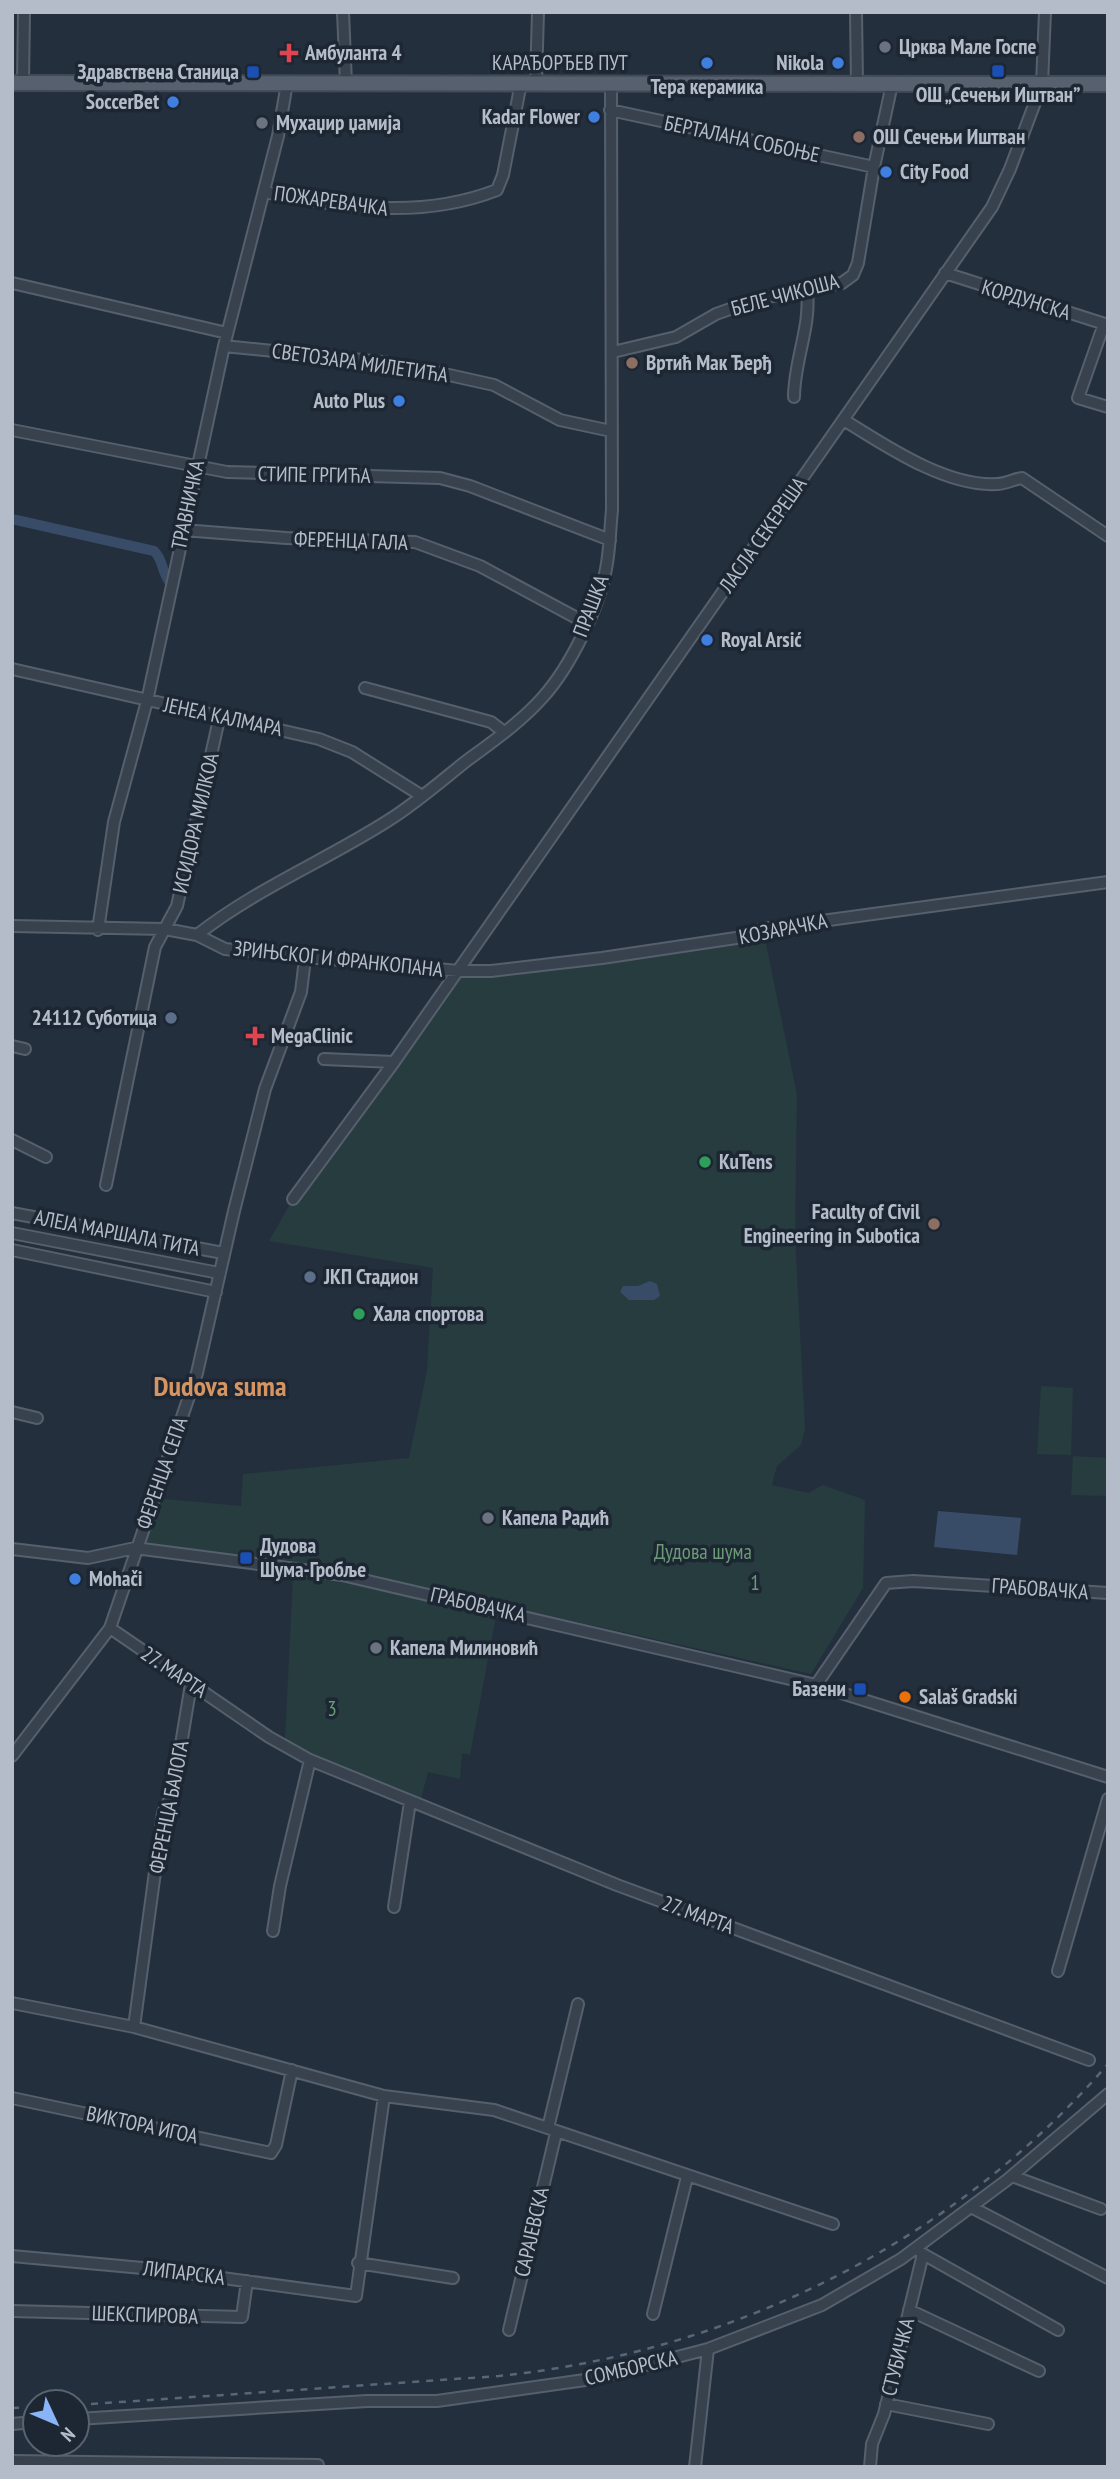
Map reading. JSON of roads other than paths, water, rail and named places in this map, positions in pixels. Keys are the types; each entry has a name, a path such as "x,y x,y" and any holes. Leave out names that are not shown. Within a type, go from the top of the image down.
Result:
{"main road":[{"name":"КАРАЂОРЂЕВ ПУТ","path":"18,83 1108,84"}],"street":[{"path":"18,83 24,12"},
{"path":"343,12 346,83"},
{"name":"ПОЖАРЕВАЧКА","path":"264,191 359,208 405,210 478,198 497,190 528,83 538,12"},
{"path":"856,12 857,83"},
{"name":"ЛАСЛА СЕКЕРЕША","path":"458,971 992,207 1015,158 1042,84 1045,12"},
{"name":"ТРАВНИЧКА","path":"98,930 114,822 147,701 223,346 264,191 287,83"},
{"name":"ПРАШКА","path":"197,935 226,913 287,875 389,820 504,732 542,698 561,674 586,623 600,594 610,540 613,352 611,84"},
{"name":"БЕЛЕ ЧИКОША","path":"613,352 676,337 716,314 747,302 807,292 842,283 853,275 858,263 873,167 892,84"},
{"name":"БЕРТАЛАНА СОБОЊЕ","path":"610,110 873,167"},
{"name":"КОРДУНСКА","path":"945,273 1106,325"},
{"path":"12,283 227,333"},
{"path":"794,397 794,375 804,331 807,292"},
{"path":"1106,325 1078,398 1108,407"},
{"name":"СВЕТОЗАРА МИЛЕТИЋА","path":"223,346 382,362 431,371 494,385 561,420 611,431"},
{"path":"844,420 897,452 962,479 1000,485 1023,478 1108,537"},
{"name":"СТИПЕ ГРГИЋА","path":"12,430 196,467 260,475 440,478 470,486 610,540"},
{"name":"ФЕРЕНЦА ГАЛА","path":"183,530 286,538 415,542 480,566 586,623"},
{"name":"ЈЕНЕА КАЛМАРА","path":"12,669 319,739 360,757 422,796"},
{"path":"365,688 491,722 504,732"},
{"name":"ИСИДОРА МИЛКОА","path":"106,1185 155,947 177,906 220,715"},
{"name":"КОЗАРАЧКА","path":"458,971 491,971 602,958 736,938 763,929 1108,882"},
{"name":"ЗРИЊСКОГ И ФРАНКОПАНА","path":"12,926 98,930 165,929 197,935 225,949 305,959 458,971"},
{"name":"ФЕРЕНЦА СЕПА","path":"12,1756 110,1628 135,1548 197,1373 223,1253 265,1089 301,992 305,959"},
{"path":"293,1199 458,971"},
{"path":"12,1046 25,1049"},
{"path":"324,1059 394,1062"},
{"path":"12,1140 46,1157"},
{"name":"АЛЕЈА МАРШАЛА ТИТА","path":"12,1213 223,1253"},
{"name":"АЛЕЈА МАРШАЛА ТИТА","path":"12,1233 219,1273"},
{"name":"АЛЕЈА МАРШАЛА ТИТА","path":"12,1250 216,1292"},
{"path":"12,1412 37,1418"},
{"name":"ГРАБОВАЧКА","path":"12,1549 88,1558 135,1548 342,1575 816,1685 1108,1777"},
{"name":"ГРАБОВАЧКА","path":"816,1685 886,1583 913,1581 1108,1593"},
{"name":"27. МАРТА","path":"110,1628 269,1737 310,1760 617,1885 1089,2060"},
{"name":"ФЕРЕНЦА БАЛОГА","path":"134,2027 163,1813 173,1793 191,1684"},
{"path":"273,1931 280,1886 310,1760"},
{"path":"1058,1971 1108,1799"},
{"path":"394,1907 411,1801"},
{"path":"12,2003 134,2027 384,2096 494,2110 833,2224"},
{"name":"САРАЈЕВСКА","path":"509,2330 579,2004"},
{"name":"ВИКТОРА ИГОА","path":"12,2098 271,2153 276,2144 292,2070"},
{"name":"СОМБОРСКА","path":"91,2418 367,2401 437,2401 592,2379 708,2349 822,2305 920,2251 1108,2094"},
{"path":"384,2096 358,2263 453,2278"},
{"path":"1012,2176 1101,2209"},
{"path":"653,2314 687,2177"},
{"path":"971,2207 1108,2278"},
{"path":"920,2251 1058,2330"},
{"name":"СТУБИЧКА","path":"870,2467 872,2444 886,2404 920,2251"},
{"name":"ЛИПАРСКА","path":"12,2256 247,2281 356,2296 358,2263"},
{"name":"ШЕКСПИРОВА","path":"12,2311 242,2318 247,2281"},
{"path":"909,2310 1039,2371"},
{"path":"695,2467 708,2349"},
{"path":"886,2404 988,2424"},
{"path":"12,2461 318,2465"}],"water":[{"path":"650,1281 657,1284 660,1296 654,1300 629,1300 620,1292 623,1286 638,1286"},
{"path":"938,1511 1021,1518 1017,1555 934,1547"}],"waterway":[{"path":"12,519 154,551 171,584"}],"railway":[{"path":"91,2404 499,2376 586,2363 671,2342 753,2314 833,2278 909,2235 981,2184 1047,2128 1108,2064"},
{"path":"12,2408 21,2408"}],"place":[{"name":"Црква Мале Госпе","path":"885,47"},
{"name":"Амбуланта 4","path":"289,53"},
{"name":"Тера керамика","path":"707,63"},
{"name":"Nikola","path":"838,63"},
{"name":"ОШ „Сечењи Иштван”","path":"998,71"},
{"name":"Здравствена Станица","path":"253,72"},
{"name":"SoccerBet","path":"173,102"},
{"name":"Kadar Flower","path":"594,117"},
{"name":"Мухаџир џамија","path":"262,123"},
{"name":"ОШ Сечењи Иштван","path":"859,137"},
{"name":"City Food","path":"886,172"},
{"name":"Вртић Мак Ђерђ","path":"632,363"},
{"name":"Auto Plus","path":"399,401"},
{"name":"Royal Arsić","path":"707,640"},
{"name":"24112 Суботица","path":"171,1018"},
{"name":"MegaClinic","path":"255,1036"},
{"name":"KuTens","path":"705,1162"},
{"name":"Faculty of Civil Engineering in Subotica","path":"934,1224"},
{"name":"ЈКП Стадион","path":"310,1277"},
{"name":"Хала спортова","path":"359,1314"},
{"name":"Капела Радић","path":"488,1518"},
{"name":"Дудова Шума-Гробље","path":"246,1558"},
{"name":"Mohači","path":"75,1579"},
{"name":"Капела Милиновић","path":"376,1648"},
{"name":"Базени","path":"860,1689"},
{"name":"Salaš Gradski","path":"905,1697"}],"district":[{"name":"Dudova suma","path":"220,1386"}],"park label":[{"name":"Дудова шума","path":"703,1552"},
{"name":"1","path":"755,1583"},
{"name":"3","path":"332,1709"}]}
